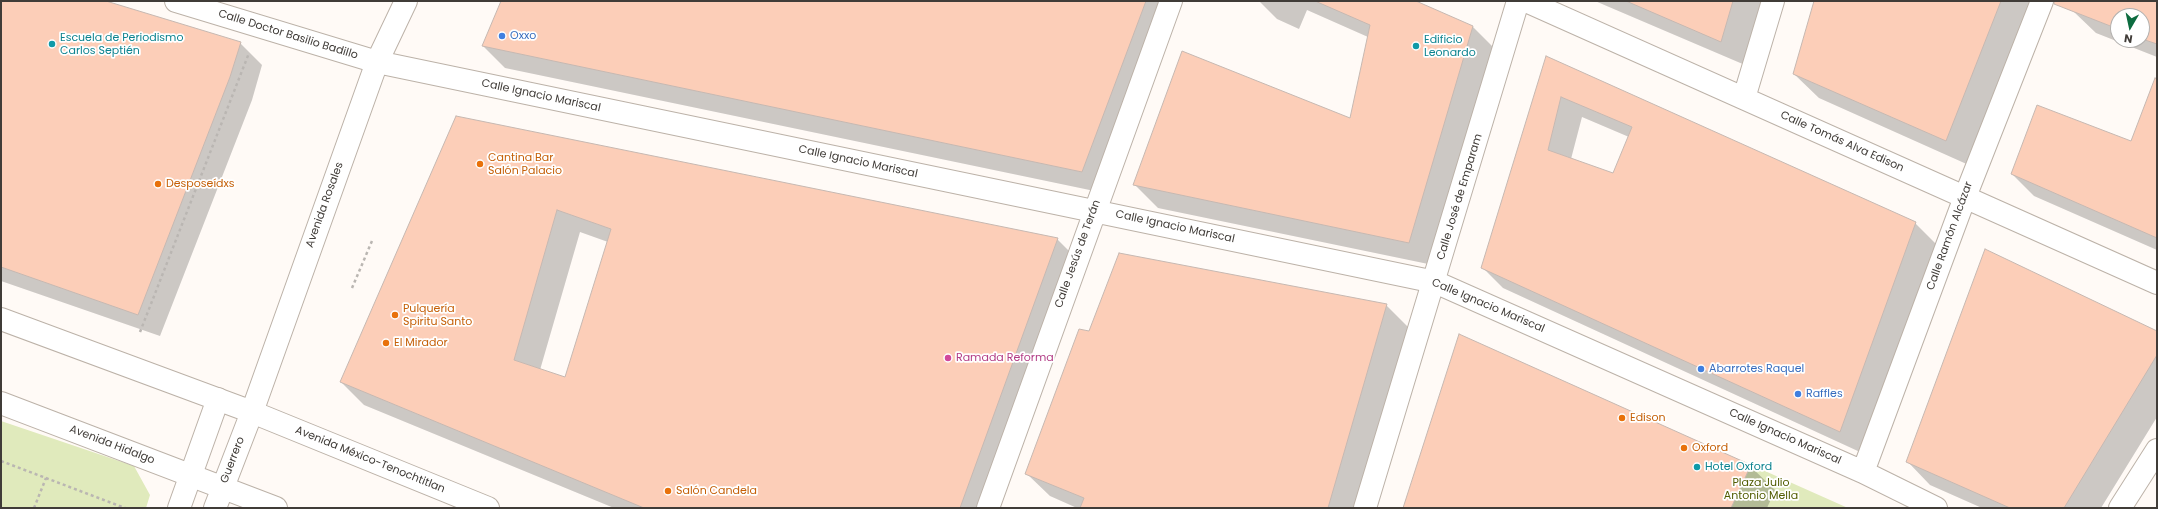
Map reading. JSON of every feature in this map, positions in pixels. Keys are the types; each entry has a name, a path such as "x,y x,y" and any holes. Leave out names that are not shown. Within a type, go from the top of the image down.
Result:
{"street":[{"name":"Calle Doctor Basilio Badillo","path":"176,1 377,62"},
{"name":"Avenida Rosales","path":"252,412 377,62 406,1"},
{"name":"Calle Jesús de Terán","path":"988,508 1094,210 1171,1"},
{"name":"Calle José de Emparam","path":"1365,508 1435,282 1518,1"},
{"name":"Calle Tomás Alva Edison","path":"1526,1 2157,283"},
{"path":"1744,98 1773,1"},
{"name":"Calle Ramón Alcázar","path":"1863,472 1965,197 2042,1"},
{"name":"Calle Ignacio Mariscal","path":"377,62 1435,282 1863,472 1936,508"},
{"name":"Avenida México-Tenochtitlan","path":"1,319 252,412 488,508"},
{"path":"179,508 218,399"},
{"name":"Avenida Hidalgo","path":"1,403 222,486"},
{"name":"Guerrero","path":"215,508 222,486 252,412"},
{"path":"2120,508 2157,450"},
{"path":"222,486 276,508"}],"path":[{"path":"140,332 259,26"},
{"path":"352,288 372,241"},
{"path":"1,461 125,508"},
{"path":"34,508 46,478"}],"green space":[{"path":"1,421 134,466 150,495 146,508 1,508"},
{"name":"Plaza Julio Antonio Mella","path":"1747,463 1848,508 1731,508"}],"building":[{"path":"1,1 106,1 241,42 230,77 138,315 1,267"},
{"path":"501,1 1146,1 1082,172 482,46"},
{"path":"1315,1 1416,1 1473,26 1409,243 1133,185 1182,51 1350,118 1370,25"},
{"path":"1626,1 1733,1 1721,42"},
{"path":"1814,1 2001,1 1946,141 1793,74"},
{"path":"2054,1 2157,1 2157,44 2150,42 2150,8 2110,8 2110,26 2054,4"},
{"path":"1546,56 1916,222 1840,432 1481,268","holes":["1561,97 1632,127 1613,173 1548,150"]},
{"path":"2155,78 2157,79 2157,238 2011,174 2037,105 2131,141"},
{"path":"456,116 1058,238 960,508 644,508 340,382","holes":["557,210 611,229 565,377 514,360"]},
{"path":"1985,249 2157,331 2157,355 2064,508 2010,508 1906,462"},
{"path":"1119,253 1387,304 1328,508 1080,508 1084,498 1025,474 1079,329 1089,331"},
{"path":"1459,334 1751,465 1731,508 1403,508"}],"place":[{"name":"Oxxo","path":"502,36"},
{"name":"Escuela de Periodismo Carlos Septién","path":"52,44"},
{"name":"Edificio Leonardo","path":"1416,46"},
{"name":"Cantina Bar Salón Palacio","path":"480,164"},
{"name":"Desposeídxs","path":"158,184"},
{"name":"Pulquería Spiritu Santo","path":"395,315"},
{"name":"El Mirador","path":"386,343"},
{"name":"Ramada Reforma","path":"948,358"},
{"name":"Abarrotes Raquel","path":"1701,369"},
{"name":"Raffles","path":"1798,394"},
{"name":"Edison","path":"1622,418"},
{"name":"Oxford","path":"1684,448"},
{"name":"Hotel Oxford","path":"1697,467"},
{"name":"Salón Candela","path":"668,491"}]}
